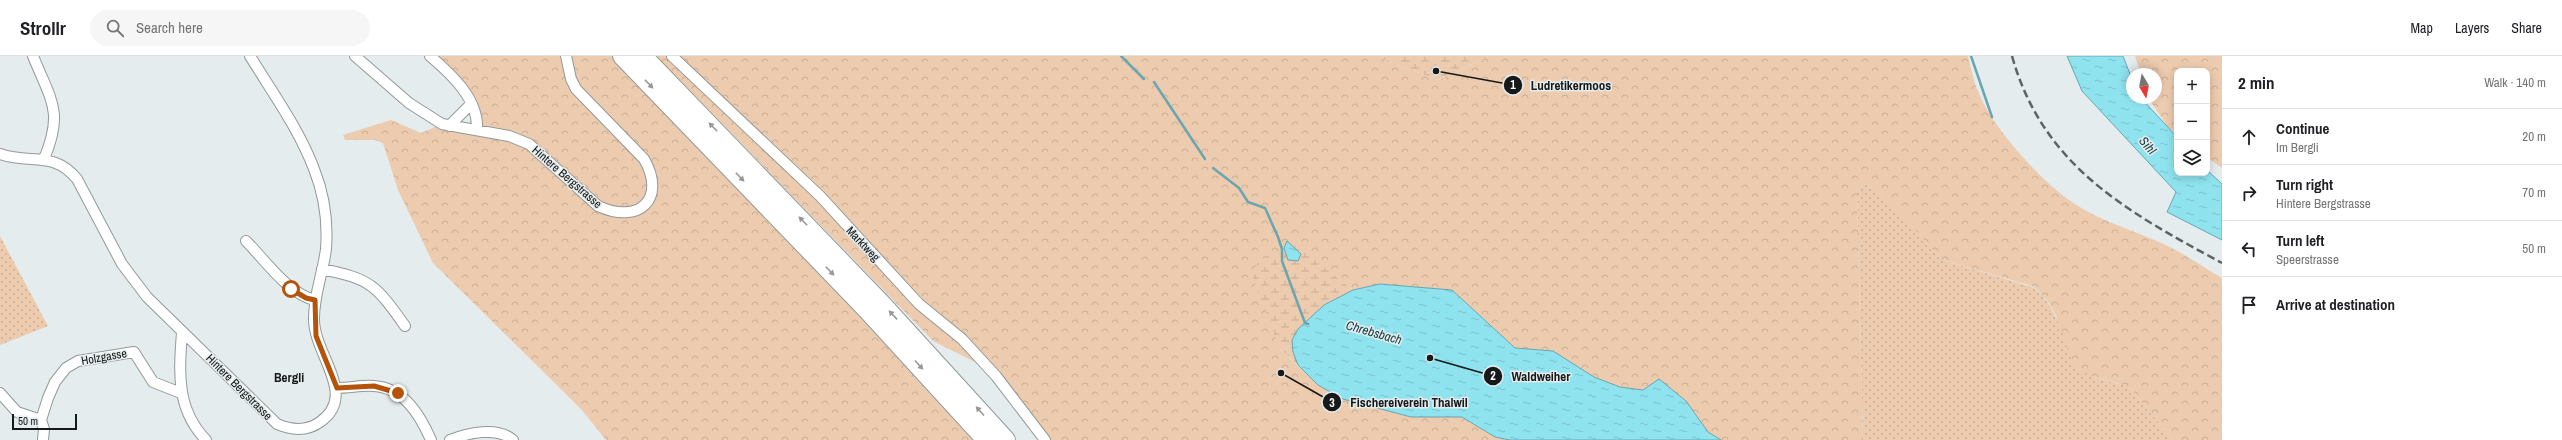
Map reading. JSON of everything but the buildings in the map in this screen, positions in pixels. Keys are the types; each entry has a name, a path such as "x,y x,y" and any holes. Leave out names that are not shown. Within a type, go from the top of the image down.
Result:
{"highway":[{"path":"622,56 861,303 986,440"},
{"path":"643,56 883,304 1006,440"}],"street":[{"path":"33,56 55,115 53,135 44,159"},
{"path":"250,56 314,169 323,200 326,224 326,249 315,300 316,336 337,388 374,386 398,393 416,412 431,440"},
{"name":"Hintere Bergstrasse","path":"354,56 425,115 449,126 509,136 529,144 598,206 612,212 624,214 638,209 650,199 653,187 652,173 644,159 576,88 571,79 566,56"},
{"path":"430,56 455,80 471,104 477,122 477,130"},
{"name":"Marktweg","path":"672,56 820,196 919,304 962,338 996,376 1045,440"},
{"path":"449,126 471,104"},
{"name":"Hintere Bergstrasse","path":"0,154 9,157 44,159 64,167 77,179 122,264 147,297 182,332 196,343 277,424 287,429 308,428 324,420 333,407 337,388"},
{"path":"246,242 291,289 306,298 315,300"},
{"path":"322,269 355,276 372,285 385,297 405,326"},
{"path":"182,332 179,364 181,393 188,415 206,440"},
{"name":"Holzgasse","path":"43,440 44,430 41,420 48,398 60,374 73,363 88,358 134,352 153,382 181,393"},
{"path":"0,393 17,412 41,420"},
{"path":"450,440 465,434 489,432 513,440"}],"green space":[{"path":"430,56 1381,56 1389,62 1439,80 1489,56 1968,56 1976,87 1995,121 2021,155 2051,185 2065,197 2088,212 2167,246 2222,278 2222,440 2173,440 2132,390 2117,383 2085,373 2078,368 2072,361 2056,316 2048,302 2032,286 1942,260 1910,224 1868,185 1863,184 1858,188 1857,193 1863,440 1721,440 1708,432 1686,401 1643,390 1620,387 1594,377 1553,351 1515,348 1452,290 1380,284 1353,290 1292,243 1279,348 1318,385 1411,417 1462,417 1495,437 1510,440 1050,440 999,374 933,341 674,74 649,98 837,292 973,440 606,440 581,409 433,263 398,190 383,143 375,140 345,140 343,135 391,120 421,133 442,124 477,130 471,104"},
{"path":"1381,56 1489,56 1439,80 1389,62"},
{"path":"2135,56 2222,56 2222,168 2210,159 2210,68 2174,68 2174,132 2167,126 2152,104 2162,104 2162,68 2139,68"},
{"path":"1863,184 1868,185 1910,224 1942,260 2032,287 2038,291 2051,307 2070,344 2093,377 2126,386 2132,390 2173,440 1863,440 1857,193 1858,188"},
{"path":"0,236 48,326 0,345"},
{"path":"1292,242 1353,290 1324,305 1293,352 1298,365 1279,348 1253,278 1258,261"}],"water":[{"name":"Sihl","path":"2067,56 2123,56 2128,68 2126,68 2126,104 2147,104 2174,134 2174,176 2210,176 2210,173 2222,184 2222,240 2167,212 2176,192 2082,91"},
{"path":"1287,241 1301,254 1298,261 1288,260 1284,248"},
{"path":"1380,284 1452,290 1515,348 1553,351 1594,377 1620,387 1643,390 1659,379 1686,401 1708,432 1721,440 1510,440 1495,437 1462,417 1411,417 1343,399 1318,385 1298,365 1293,352 1292,340 1298,329 1324,305 1353,290"}],"waterway":[{"name":"Chrebsbach","path":"1121,56 1144,79"},
{"path":"1971,56 1992,117"},
{"name":"Chrebsbach","path":"1154,82 1205,159"},
{"name":"Chrebsbach","path":"1213,168 1239,188 1248,202 1265,208 1282,249 1282,261 1305,323 1308,324"}],"railway":[{"path":"2012,56 2026,95 2045,128 2067,157 2093,182 2122,204 2154,225 2222,263"}],"place":[{"name":"Ludretikermoos","path":"1436,71"},
{"name":"Waldweiher","path":"1430,358"},
{"name":"Fischereiverein Thalwil","path":"1281,373"}],"district":[{"name":"Bergli","path":"289,377"}],"route":[{"path":"291,289 306,298 315,300 314,324 316,336 320,350 337,388 374,386 387,388 398,393"}]}
